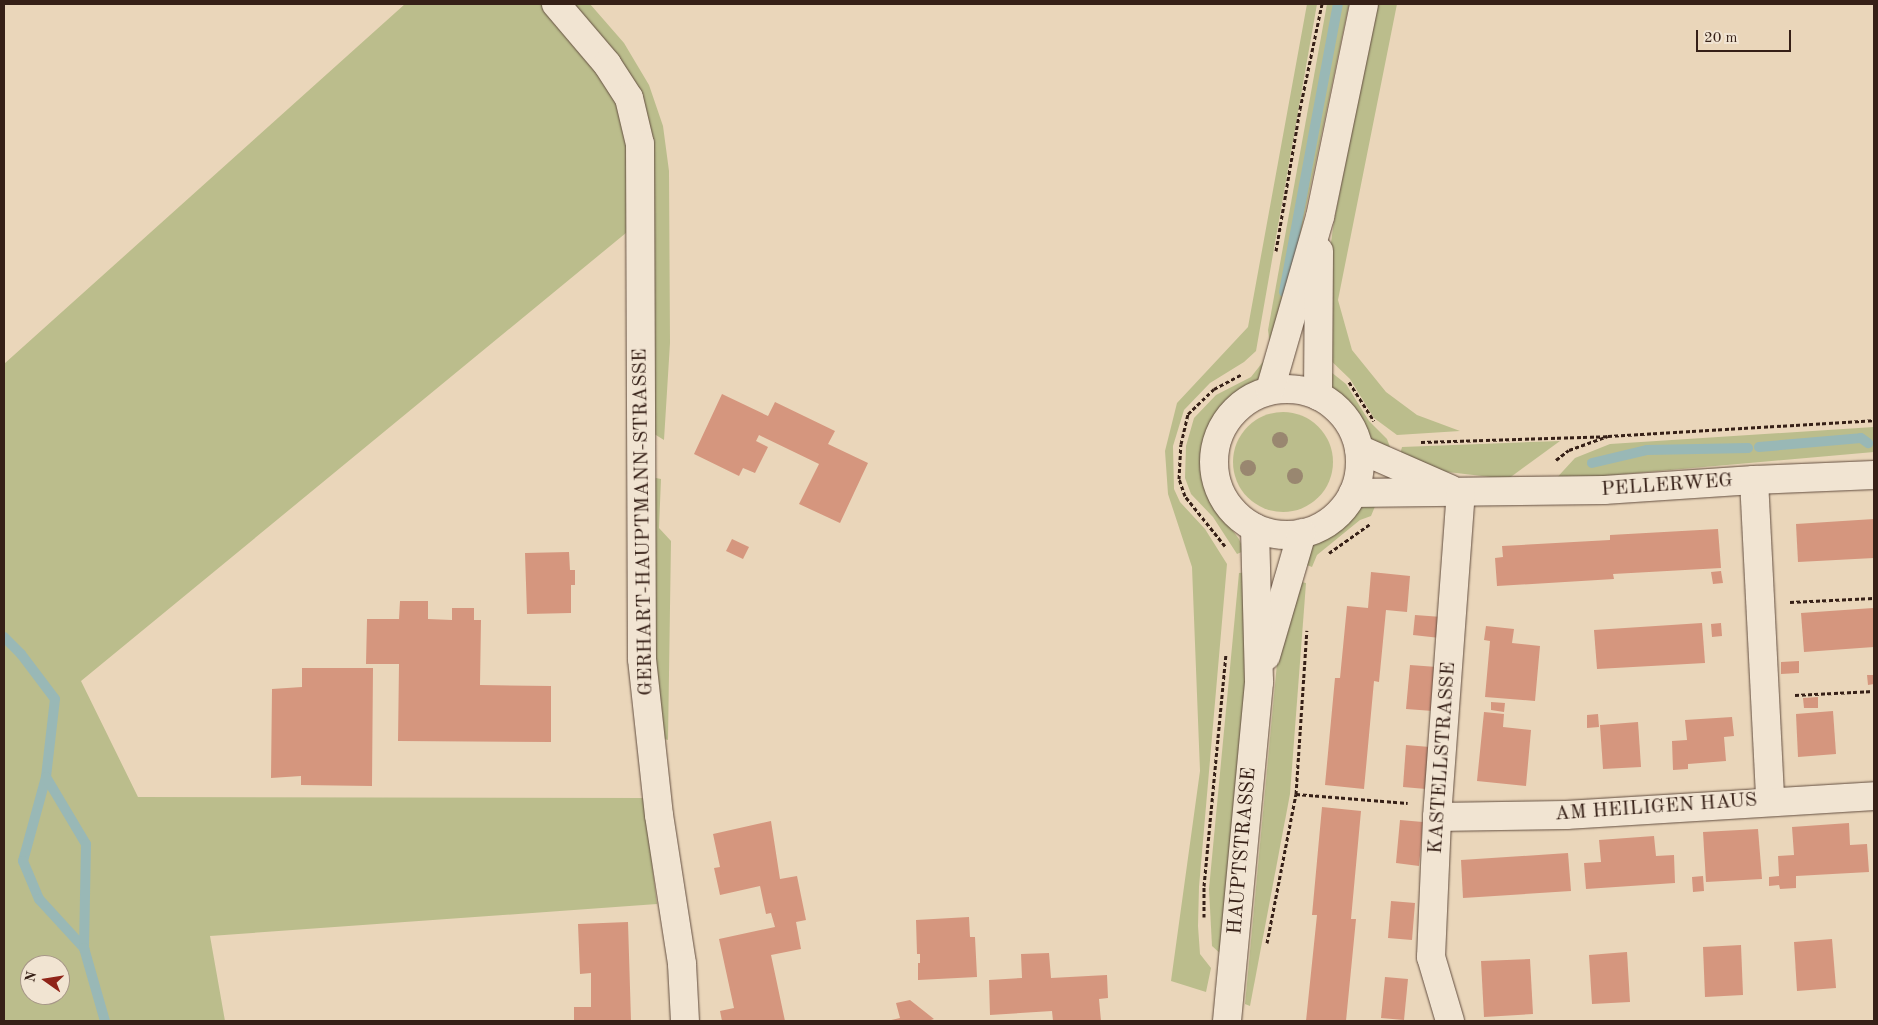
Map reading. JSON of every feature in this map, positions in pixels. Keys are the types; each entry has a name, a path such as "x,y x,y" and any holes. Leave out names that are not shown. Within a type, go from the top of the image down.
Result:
{"street":[{"name":"GERHART-HAUPTMANN-STRASSE","path":"556,4 606,64 629,98 640,144 642,231 642,668 659,815 682,964 684,1021"},
{"path":"1270,390 1320,217 1364,4"},
{"path":"1318,396 1320,217"},
{"path":"1294,389 1318,396 1337,409 1351,427 1359,449 1358,477 1353,493 1340,512 1323,525 1302,534 1280,535 1255,528 1234,513 1220,492 1214,467 1216,441 1228,418 1247,400 1270,390 1294,389"},
{"name":"PELLERWEG","path":"1359,449 1461,493"},
{"name":"PELLERWEG","path":"1353,493 1604,490 1754,480 1874,475"},
{"path":"1754,480 1770,801"},
{"name":"KASTELLSTRASSE","path":"1450,1021 1431,957 1438,812 1461,493"},
{"name":"HAUPTSTRASSE","path":"1227,1021 1259,682 1255,528"},
{"name":"HAUPTSTRASSE","path":"1259,682 1302,534"},
{"name":"AM HEILIGEN HAUS","path":"1438,812 1566,814 1874,796"}],"path":[{"path":"1275,261 1300,109 1322,4"},
{"path":"1230,553 1185,496 1179,479 1181,444 1188,414 1214,389 1247,371"},
{"path":"1390,463 1395,443 1608,436 1874,420"},
{"path":"1554,461 1569,450 1608,436"},
{"path":"1327,555 1375,520 1380,514 1383,494"},
{"path":"1760,604 1874,598"},
{"path":"1266,948 1296,794 1307,628"},
{"path":"1204,923 1204,886 1226,649"},
{"path":"1764,697 1874,691"},
{"path":"1296,794 1438,812"}],"green space":[{"path":"405,4 544,4 598,67 620,104 632,144 632,228 81,681 138,797 644,798 657,904 210,936 225,1021 4,1021 4,364"},
{"path":"571,4 590,4 624,43 649,85 663,126 669,171 670,343 664,440 651,432 650,142"},
{"path":"1307,4 1317,4 1256,351 1244,362 1210,383 1184,410 1173,446 1174,489 1180,502 1205,529 1227,564 1199,887 1198,926 1200,954 1211,968 1206,992 1171,981 1200,771 1192,567 1168,494 1165,451 1177,403 1248,327"},
{"path":"1327,4 1349,4 1288,293 1270,345 1268,330"},
{"path":"1377,4 1397,4 1338,300 1352,350 1386,392 1417,415 1460,431 1397,435 1374,418 1350,379 1325,355 1324,293 1334,221"},
{"path":"1266,358 1272,359 1255,384 1234,398 1213,419 1203,445 1201,475 1210,500 1239,539 1244,551 1237,554 1213,517 1191,494 1185,478 1186,446 1194,418 1216,395 1251,377"},
{"path":"1326,368 1346,384 1369,421 1387,439 1390,447 1389,452 1370,446 1355,421 1329,389"},
{"path":"1273,412 1293,412 1302,415 1319,426 1330,443 1333,452 1333,472 1330,481 1319,498 1302,509 1293,512 1273,512 1255,504 1241,490 1233,472 1233,452 1241,434 1255,420"},
{"path":"1874,427 1874,452 1614,475 1552,483 1575,458 1610,444"},
{"path":"1560,441 1508,479 1439,471 1399,458 1402,447"},
{"path":"656,478 661,479 659,528 671,541 668,740 654,736 648,482"},
{"path":"1376,504 1371,516 1360,520 1317,555 1312,567 1299,562 1306,548 1346,520 1360,506"},
{"path":"1251,572 1253,619 1222,955 1212,946 1209,889 1239,573"},
{"path":"1292,580 1306,583 1290,794 1250,1006 1245,1004 1279,642"}],"building":[{"path":"722,394 768,416 775,402 835,431 828,444 868,463 840,523 799,504 819,464 759,435 756,441 768,447 755,473 743,468 739,476 694,454"},
{"path":"1874,519 1874,558 1798,562 1796,524"},
{"path":"1718,529 1721,568 1613,574 1614,579 1497,586 1495,558 1503,557 1502,546 1610,540 1610,535"},
{"path":"732,539 749,547 743,559 726,551"},
{"path":"569,552 570,570 575,570 575,585 571,585 571,613 527,614 525,553"},
{"path":"1721,571 1723,583 1713,584 1711,572"},
{"path":"1371,572 1410,576 1407,612 1386,610 1379,682 1374,681 1364,789 1325,785 1335,678 1340,678 1347,606 1368,608"},
{"path":"400,601 428,601 428,619 452,620 452,608 474,608 474,620 481,620 480,685 551,686 551,742 398,741 399,664 366,664 367,619 399,619"},
{"path":"1873,608 1874,647 1804,652 1801,613"},
{"path":"1415,615 1442,617 1440,638 1413,635"},
{"path":"1702,623 1705,663 1597,669 1594,630"},
{"path":"1721,623 1722,636 1712,637 1711,624"},
{"path":"1486,626 1514,629 1512,643 1540,646 1535,701 1485,697 1490,641 1484,640"},
{"path":"1799,661 1799,673 1781,674 1781,662"},
{"path":"1410,665 1437,667 1433,711 1406,709"},
{"path":"302,668 373,668 372,786 301,785 301,776 271,778 272,689 302,687"},
{"path":"1867,675 1874,675 1874,684 1868,685"},
{"path":"1818,697 1818,708 1804,708 1803,698"},
{"path":"1491,702 1505,703 1504,712 1491,710"},
{"path":"1833,711 1836,754 1798,757 1796,714"},
{"path":"1484,712 1504,714 1503,727 1531,730 1526,786 1477,781"},
{"path":"1598,714 1599,727 1587,728 1587,715"},
{"path":"1732,717 1734,736 1724,737 1726,761 1688,764 1688,769 1673,770 1672,741 1687,740 1685,720"},
{"path":"1638,722 1641,767 1603,769 1600,725"},
{"path":"1406,745 1430,747 1426,789 1403,787"},
{"path":"1322,807 1361,811 1351,919 1356,919 1346,1021 1306,1021 1317,915 1312,915"},
{"path":"1400,820 1423,822 1419,866 1396,863"},
{"path":"771,821 780,879 797,876 806,920 796,922 801,949 771,955 785,1021 722,1021 720,1011 734,1008 719,939 775,927 771,913 766,914 760,886 720,895 714,868 720,867 713,834"},
{"path":"1849,823 1850,845 1867,844 1869,872 1796,876 1796,888 1780,889 1779,885 1769,886 1769,877 1779,876 1778,856 1794,855 1792,827"},
{"path":"1758,829 1762,879 1706,882 1703,832"},
{"path":"1654,836 1656,856 1674,855 1675,883 1586,889 1584,863 1601,862 1599,840"},
{"path":"1568,853 1571,891 1463,898 1461,860"},
{"path":"1703,876 1704,891 1693,892 1692,877"},
{"path":"1391,901 1415,903 1412,940 1388,938"},
{"path":"969,917 970,937 975,937 977,977 918,980 920,954 917,954 916,920"},
{"path":"628,922 631,1021 574,1021 574,1007 591,1007 591,973 580,974 578,924"},
{"path":"1832,939 1836,988 1797,991 1794,942"},
{"path":"1741,945 1743,995 1705,997 1703,947"},
{"path":"1627,952 1630,1002 1592,1004 1589,955"},
{"path":"1049,953 1051,978 1107,975 1108,998 1099,999 1101,1021 1053,1021 1052,1011 990,1015 989,980 1022,978 1021,954"},
{"path":"1530,959 1533,1014 1484,1017 1481,961"},
{"path":"1385,977 1408,979 1404,1020 1381,1018"},
{"path":"910,1000 934,1019 928,1021 887,1021 900,1018 896,1003"}],"waterway":[{"path":"1284,292 1338,4"},
{"path":"1759,447 1861,438 1868,443"},
{"path":"1592,463 1647,450 1748,448"},
{"path":"4,637 21,654 55,699 46,777 23,861 39,899 84,948"},
{"path":"46,777 86,844 84,948 105,1021"}]}
